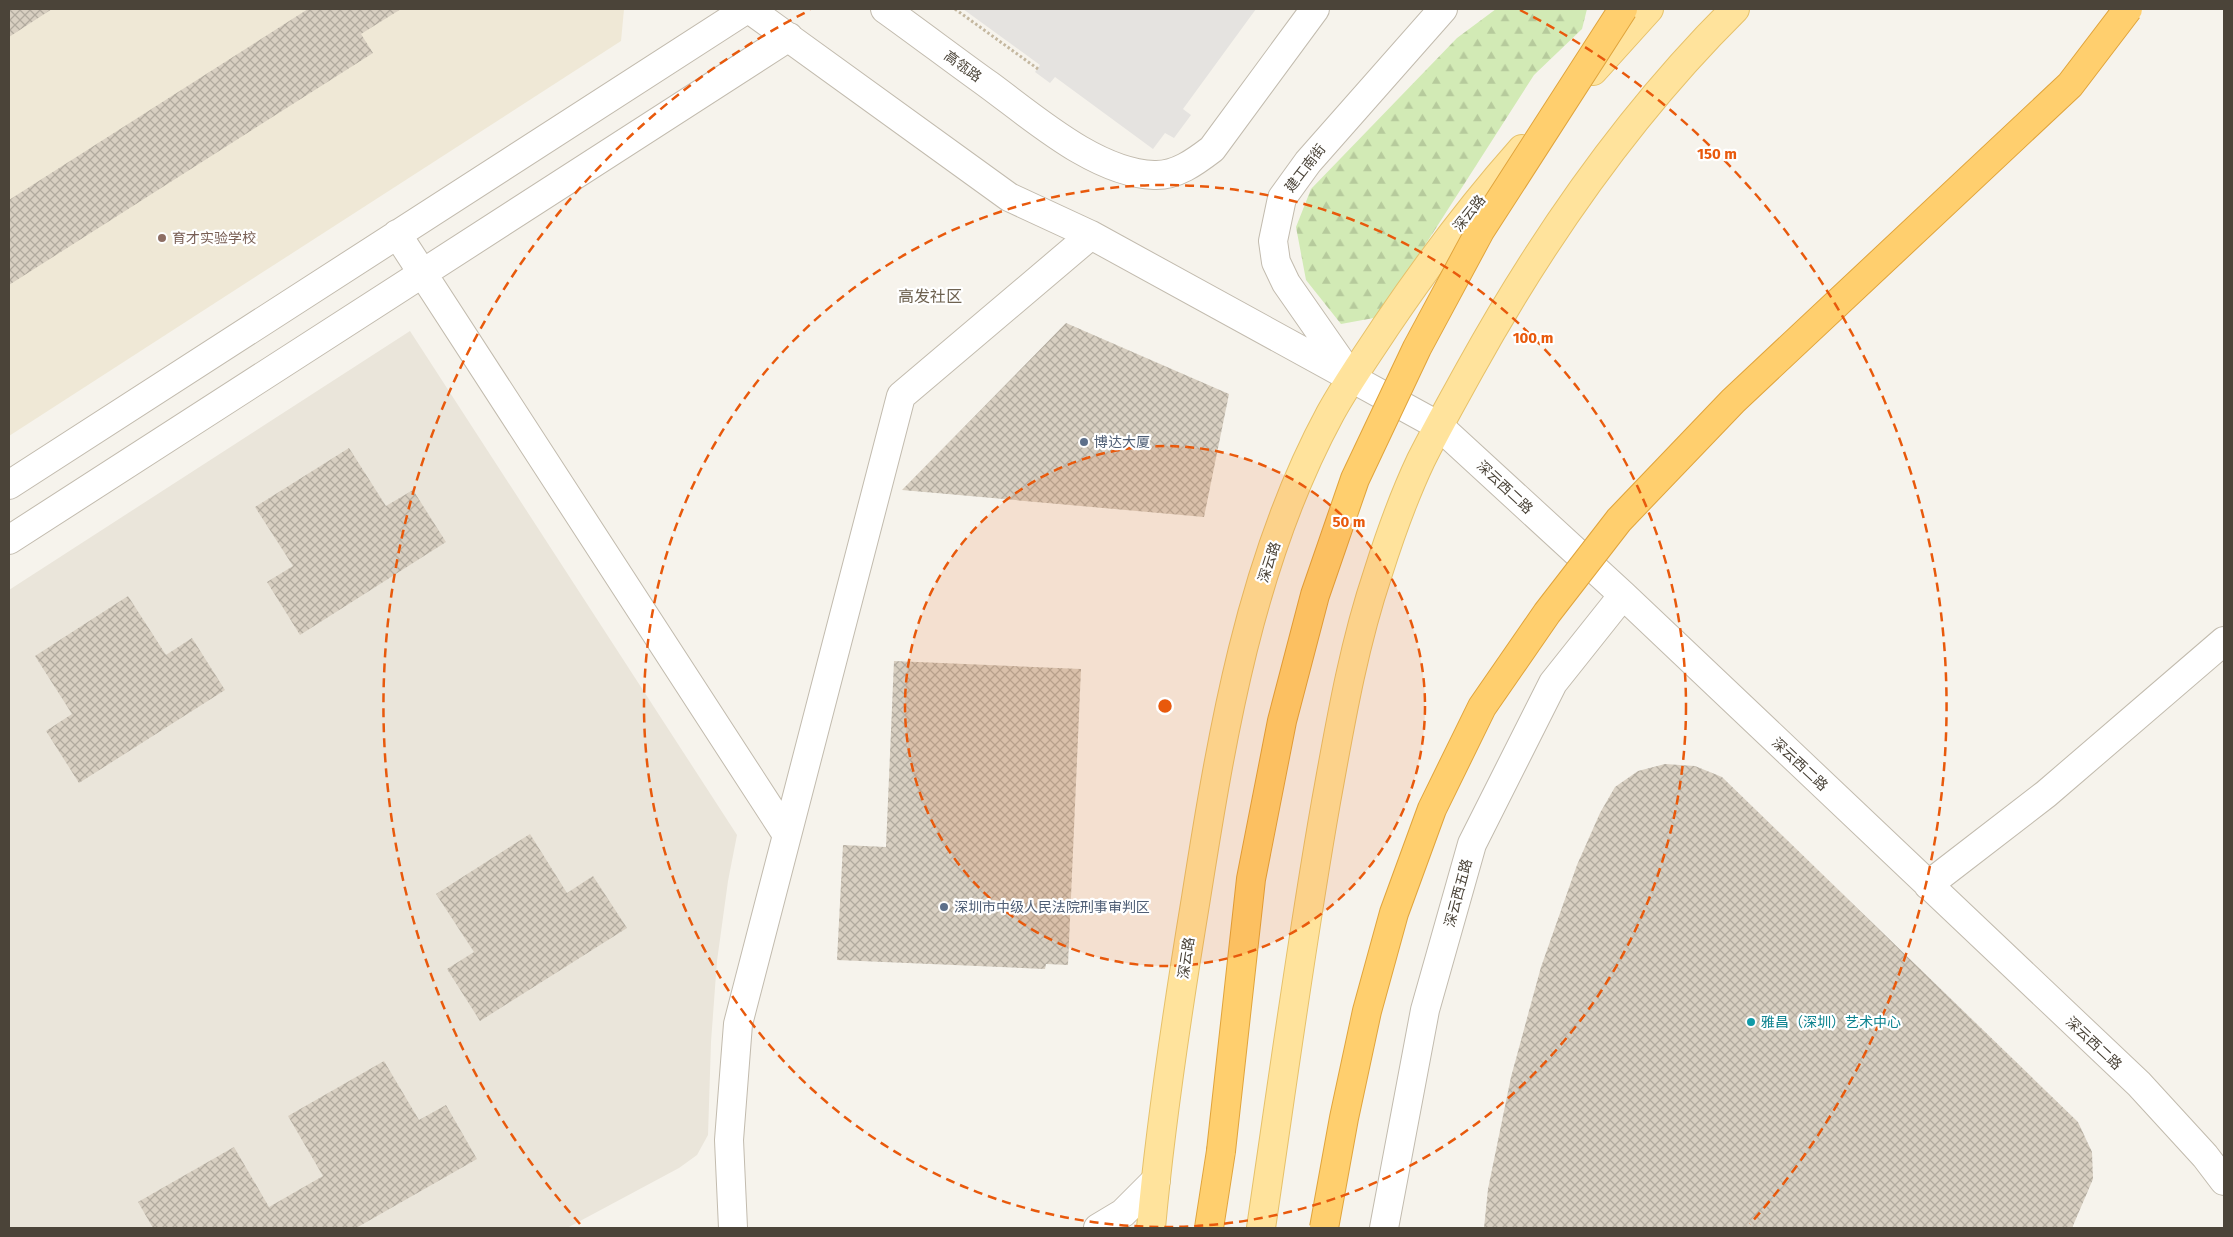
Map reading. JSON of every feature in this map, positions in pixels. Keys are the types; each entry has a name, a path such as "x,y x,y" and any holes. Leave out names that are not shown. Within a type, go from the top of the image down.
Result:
{"highway":[{"path":"1209,1228 1220,1151 1251,879 1282,720 1315,595 1355,479 1417,348 1480,230 1623,9"},
{"path":"1324,1228 1344,1118 1367,1010 1394,913 1432,810 1482,707 1547,613 1619,520 1740,394 2070,85 2128,9"}],"main road":[{"name":"深云路","path":"1151,1228 1178,1011 1204,848 1244,645 1267,565 1296,487 1329,416 1352,377 1413,287 1455,230 1512,160 1648,9"},
{"path":"1261,1228 1318,850 1356,648 1377,575 1400,511 1421,461 1439,426 1492,329 1534,259 1569,208 1642,110 1735,9"}],"street":[{"name":"深云西二路","path":"748,9 1009,197 1091,235 1439,426 1622,595 2139,1084 2205,1156 2224,1181"},
{"path":"9,485 748,9"},
{"name":"高瓴路","path":"885,9 1041,123 1091,155 1112,165 1134,172 1156,175 1177,171 1195,162 1212,149 1316,9"},
{"name":"建工南街","path":"1352,377 1286,283 1276,262 1273,241 1282,198 1308,162 1443,9"},
{"path":"9,540 789,38"},
{"path":"397,234 787,835"},
{"path":"733,1228 729,1140 738,1024 901,396 1091,235"},
{"name":"深云西五路","path":"1384,1228 1425,1010 1472,844 1553,683 1622,595"},
{"path":"1928,885 2046,794 2224,641"},
{"path":"1098,1228 1123,1213 1156,1180"}],"path":[{"path":"955,9 1038,69"}],"shaded area":[{"name":"育才实验学校","path":"9,9 624,9 621,41 9,436"},
{"path":"963,9 1256,9 1183,109 1191,115 1174,138 1165,133 1153,149 1055,77 1050,83 1035,72 1040,65"},
{"path":"410,331 737,835 728,881 717,961 711,1042 708,1135 697,1155 679,1168 567,1228 9,1228 9,590"}],"green space":[{"path":"1496,9 1587,9 1582,29 1534,75 1379,317 1341,324 1306,280 1296,227 1311,189 1457,38"}],"building":[{"path":"9,9 52,9 9,37"},
{"path":"308,9 401,9 361,34 373,53 9,285 9,200"},
{"name":"博达大厦","path":"1066,323 1229,394 1204,517 902,490"},
{"path":"349,448 386,506 413,490 446,542 300,635 267,582 293,566 255,507"},
{"path":"128,596 166,655 192,638 225,690 79,783 46,731 72,714 35,656"},
{"path":"894,661 1081,669 1068,965 1046,964 1045,969 837,960 843,845 886,847"},
{"name":"雅昌（深圳）艺术中心","path":"1665,764 1695,766 1722,777 2078,1122 2092,1152 2093,1179 2072,1228 1484,1228 1488,1189 1511,1077 1541,967 1577,865 1600,813 1615,787 1638,771"},
{"path":"530,834 567,893 593,876 627,928 480,1021 447,969 474,952 436,894"},
{"path":"384,1061 419,1120 446,1105 477,1159 356,1228 153,1228 138,1202 234,1147 269,1207 323,1176 288,1116"}],"place":[{"name":"育才实验学校","path":"162,238"},
{"name":"博达大厦","path":"1084,442"},
{"name":"深圳市中级人民法院刑事审判区","path":"944,907"},
{"name":"雅昌（深圳）艺术中心","path":"1751,1022"}],"district":[{"name":"高发社区","path":"930,296"}]}
